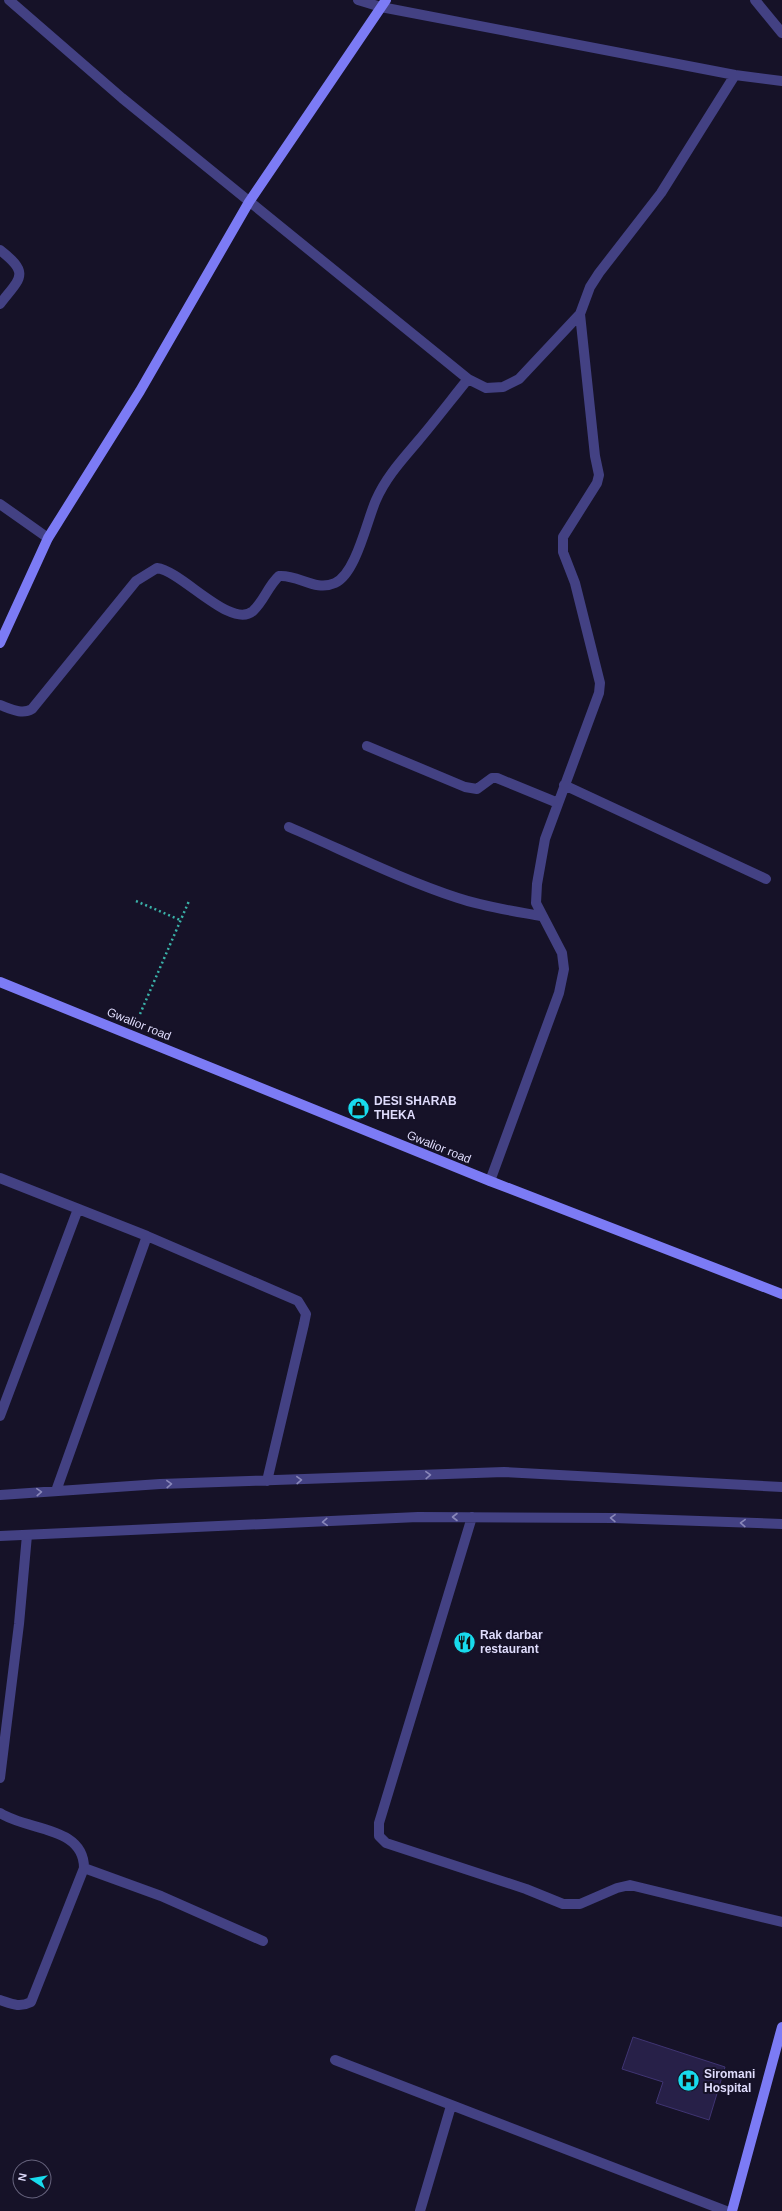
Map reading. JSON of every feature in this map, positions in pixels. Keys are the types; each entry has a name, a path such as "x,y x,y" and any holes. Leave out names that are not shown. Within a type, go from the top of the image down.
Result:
{"street":[{"path":"9,0 122,98 249,202 468,379 486,388 503,387 519,379 580,314 590,287 599,273 661,192 734,75"},
{"path":"358,0 734,75 782,81"},
{"path":"755,0 782,32"},
{"path":"0,643 48,538 140,391 249,202 383,4"},
{"path":"0,250 16,262 20,274 17,282 0,304"},
{"path":"490,1181 560,987 564,968 562,953 541,916 536,902 537,884 542,850 564,785 596,706 600,683 575,583 562,547 563,537 597,483 599,475 580,314"},
{"path":"0,705 21,712 27,712 32,709 136,581 157,568 174,573 219,607 230,613 243,614 254,610 272,582 279,576 322,586 336,583 350,568 365,535 375,502 395,466 418,441 468,379"},
{"path":"0,504 48,538"},
{"path":"367,746 465,787 477,789 492,778 497,778 558,803"},
{"path":"564,785 766,879"},
{"path":"289,827 458,898 493,908 541,916"},
{"name":"Gwalior road","path":"0,982 490,1181 782,1294"},
{"path":"0,1178 147,1236 289,1295 304,1307 306,1314 304,1324 267,1481"},
{"path":"0,1416 78,1209"},
{"path":"56,1491 147,1236"},
{"path":"0,1495 160,1484 504,1472 782,1487"},
{"path":"0,1536 418,1517 614,1518 782,1524"},
{"path":"472,1518 379,1823 379,1836 386,1843 526,1889 563,1904 580,1904 616,1888 630,1886 782,1922"},
{"path":"0,1778 19,1624 27,1535"},
{"path":"0,1813 69,1839 76,1843 84,1858 84,1868 31,2002 16,2006 0,2000"},
{"path":"84,1868 161,1896 263,1941"},
{"path":"732,2211 782,2027"},
{"path":"335,2060 726,2211"},
{"path":"420,2211 451,2106"}],"path":[{"path":"136,901 180,920"},
{"path":"131,1035 189,901"}],"building":[{"path":"633,2037 725,2067 709,2120 656,2103 663,2082 622,2069"}],"place":[{"name":"DESI SHARAB THEKA","path":"359,1108"},
{"name":"Rak darbar restaurant","path":"464,1642"},
{"name":"Siromani Hospital","path":"689,2081"}]}
